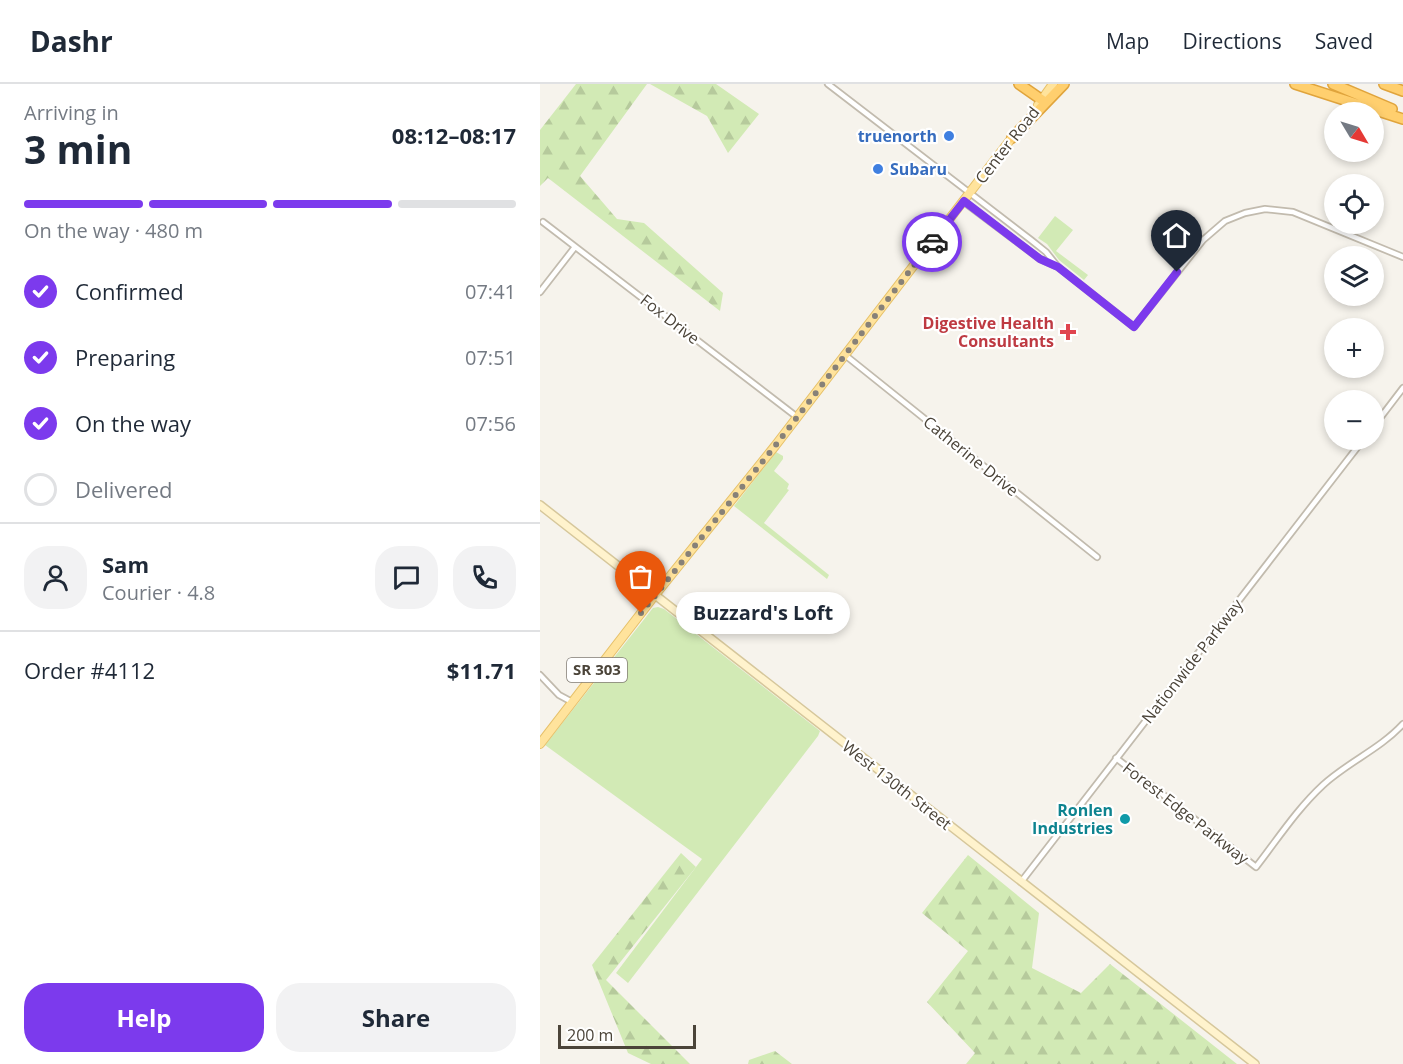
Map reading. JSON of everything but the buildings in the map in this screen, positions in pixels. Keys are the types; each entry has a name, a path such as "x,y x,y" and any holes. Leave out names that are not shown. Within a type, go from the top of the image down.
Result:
{"highway":[{"path":"1019,84 1042,100"},
{"path":"1012,138 1064,84"},
{"path":"1295,84 1403,116"},
{"path":"1333,84 1403,116"},
{"path":"1384,84 1403,91"},
{"path":"1398,84 1403,87"}],"main road":[{"name":"Center Road","path":"540,744 570,701 796,417 1053,84"},
{"name":"West 130th Street","path":"541,508 1255,1064"}],"street":[{"path":"828,84 1031,240 1058,267 1134,327 1203,240 1225,221 1245,213 1265,208 1295,212 1403,256"},
{"path":"964,201 1040,259 1058,267"},
{"name":"Fox Drive","path":"543,222 796,417"},
{"path":"540,292 575,247"},
{"name":"Catherine Drive","path":"844,355 1097,556"},
{"path":"1384,413 1403,388"},
{"name":"Nationwide Parkway","path":"1021,882 1355,450"},
{"path":"540,675 556,690 566,695 570,701"},
{"name":"Forest Edge Parkway","path":"1116,758 1256,867 1314,794 1336,775 1387,740 1403,724"}],"green space":[{"path":"576,84 647,84 580,176 617,219 644,223 723,293 720,311 548,178 540,186 540,130"},
{"path":"650,84 716,84 759,114 728,153 707,116"},
{"path":"1055,216 1073,230 1056,251 1088,275 1084,280 1059,260 1047,244 1038,238"},
{"path":"776,452 783,456 783,459 774,471 789,484 787,489 789,490 764,523 829,575 827,579 734,506"},
{"path":"653,608 664,609 820,731 628,983 616,973 702,859 545,745"},
{"path":"681,853 696,867 606,980 690,1064 651,1064 628,1053 592,965"},
{"path":"968,855 1039,913 1032,968 1081,993 1110,964 1237,1064 966,1064 975,1053 927,1002 968,951 922,913"},
{"path":"775,1051 792,1064 748,1064 749,1060"}],"way so far":[{"path":"641,613 775,446 932,242"}],"place":[{"name":"truenorth","path":"949,136"},
{"name":"Subaru","path":"878,169"},
{"name":"Digestive Health Consultants","path":"1068,332"},
{"name":"Buzzard's Loft","path":"641,613"},
{"name":"Ronlen Industries","path":"1125,819"}],"route":[{"path":"932,242 964,201 1040,259 1058,267 1134,327 1177,272"}]}
